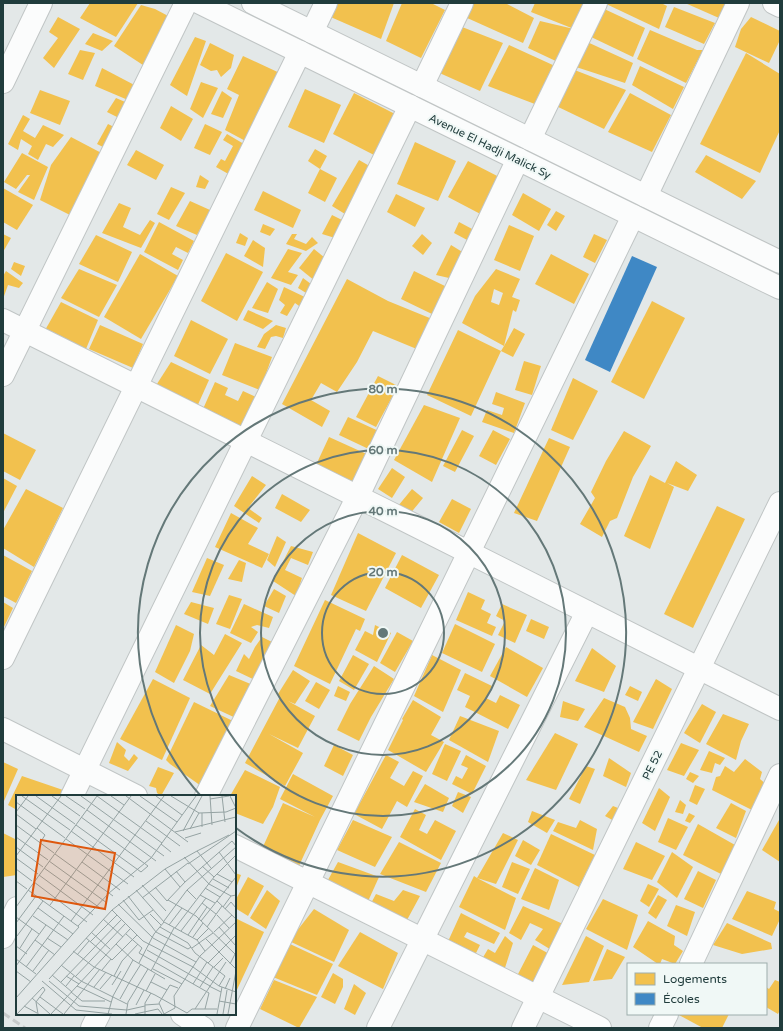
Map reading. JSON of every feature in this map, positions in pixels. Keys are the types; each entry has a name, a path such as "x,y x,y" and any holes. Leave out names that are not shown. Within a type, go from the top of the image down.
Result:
{"street":[{"path":"3,82 9,55 42,3"},
{"path":"3,376 186,3"},
{"name":"Avenue El Hadji Malick Sy","path":"200,3 780,288"},
{"path":"253,3 780,262"},
{"path":"312,32 326,3"},
{"path":"422,86 462,3"},
{"path":"530,139 596,3"},
{"path":"646,196 738,3"},
{"path":"774,3 780,6"},
{"path":"3,658 300,52"},
{"path":"72,795 410,106"},
{"path":"207,795 358,496 518,159"},
{"path":"238,1028 634,216"},
{"path":"3,320 246,442 358,496 780,709"},
{"name":"PE 52","path":"523,1028 780,503"},
{"path":"378,1028 587,612"},
{"path":"3,730 134,795"},
{"path":"691,963 780,776"},
{"path":"236,846 600,1028"},
{"path":"3,937 13,909"},
{"path":"92,1028 98,1015"},
{"path":"184,1015 203,1028"},
{"path":"660,1028 666,1015"}],"building: Logements":[{"path":"90,3 138,3 116,37 80,18"},
{"path":"332,3 394,3 381,39 326,15"},
{"path":"402,3 431,3 445,10 421,58 386,41"},
{"path":"471,3 505,3 534,18 523,43 465,17"},
{"path":"535,3 587,3 574,29 531,12"},
{"path":"604,3 661,3 667,6 659,29"},
{"path":"685,3 727,3 719,18"},
{"path":"141,5 155,9 172,18 149,69 114,46"},
{"path":"600,7 645,28 633,57 589,36"},
{"path":"674,7 715,23 704,44 665,27"},
{"path":"58,17 80,29 54,68 43,58 58,38 49,32"},
{"path":"751,17 780,31 780,40 769,63 735,47 741,29"},
{"path":"540,21 574,29 560,63 528,48"},
{"path":"457,25 503,43 480,91 435,71"},
{"path":"650,30 697,50 703,50 686,83 637,59"},
{"path":"93,33 113,41 102,51 85,44"},
{"path":"195,37 206,41 187,96 170,85"},
{"path":"585,41 633,63 625,83 573,66"},
{"path":"210,43 234,55 231,68 221,77 217,70 211,71 200,65"},
{"path":"509,45 555,66 540,106 488,86"},
{"path":"80,50 95,53 83,80 68,74"},
{"path":"746,53 780,74 780,130 760,173 700,144"},
{"path":"243,56 284,75 251,144 225,130 239,95 227,89"},
{"path":"640,66 684,87 673,109 632,85"},
{"path":"102,68 142,89 135,103 95,86"},
{"path":"572,69 626,90 604,129 552,104"},
{"path":"201,82 218,88 203,118 190,109"},
{"path":"305,89 341,105 324,143 288,127"},
{"path":"40,90 70,101 60,125 30,113"},
{"path":"222,91 232,98 223,118 211,114"},
{"path":"354,93 395,114 374,155 333,134"},
{"path":"630,93 671,115 652,152 608,132"},
{"path":"116,98 132,105 125,121 107,112"},
{"path":"171,106 193,119 181,141 160,128"},
{"path":"23,115 30,119 23,131 35,138 43,125 64,135 53,147 46,144 38,160 28,154 32,146 21,139 18,150 8,144"},
{"path":"108,124 116,128 105,148 97,144"},
{"path":"205,124 222,132 210,155 194,148"},
{"path":"227,134 249,147 232,176 216,167 221,159 225,161 233,146 223,140"},
{"path":"71,137 109,157 76,218 40,200 51,165"},
{"path":"415,142 456,161 438,201 397,184"},
{"path":"315,149 327,156 320,169 308,161"},
{"path":"136,150 164,165 156,180 127,165"},
{"path":"22,153 48,167 34,200 18,192 30,175 27,175 16,189 4,182"},
{"path":"706,155 756,181 742,199 695,172"},
{"path":"359,160 373,168 345,214 332,206"},
{"path":"468,161 507,181 488,218 448,197"},
{"path":"320,169 337,178 325,202 308,193"},
{"path":"200,175 209,181 205,189 196,187"},
{"path":"171,187 185,193 169,220 157,214"},
{"path":"3,188 33,205 17,230 3,222"},
{"path":"263,191 301,210 293,228 254,210"},
{"path":"523,193 551,209 539,231 512,215"},
{"path":"396,194 425,208 415,227 387,212"},
{"path":"190,201 210,210 197,235 176,226"},
{"path":"119,203 131,208 123,227 140,235 150,220 155,223 141,248 102,233"},
{"path":"556,211 565,216 556,231 547,225"},
{"path":"332,215 342,220 335,238 322,234"},
{"path":"159,222 194,241 188,253 176,247 172,254 183,260 178,270 144,252"},
{"path":"459,222 474,230 469,241 454,233"},
{"path":"263,224 275,229 270,236 260,232"},
{"path":"509,225 534,236 520,271 494,260"},
{"path":"240,233 248,238 245,246 236,243"},
{"path":"3,234 11,238 3,252"},
{"path":"292,234 297,234 294,239 306,244 312,237 318,243 306,251 286,244"},
{"path":"422,234 432,243 423,255 412,246"},
{"path":"594,234 607,240 595,263 583,257"},
{"path":"96,235 132,252 118,282 79,264"},
{"path":"253,240 265,248 263,267 244,256"},
{"path":"451,245 464,253 449,278 436,275"},
{"path":"288,249 302,253 288,272 298,275 291,285 271,278"},
{"path":"314,249 330,262 315,281 299,268"},
{"path":"226,253 263,272 237,321 201,301"},
{"path":"140,254 178,276 141,339 104,317"},
{"path":"551,254 589,274 574,304 535,284"},
{"path":"14,262 25,266 21,276 11,269"},
{"path":"79,269 117,285 99,317 61,298"},
{"path":"496,269 520,279 512,297 520,300 516,312 513,310 504,346 462,323 475,296","holes":["494,289 503,293 499,305 491,302"]},
{"path":"6,271 23,283 19,288 8,285 3,299 3,276"},
{"path":"414,271 447,287 434,315 401,299"},
{"path":"303,278 315,287 311,296 298,288"},
{"path":"347,279 388,301 437,321 424,352 373,331 357,362 337,392 321,383 311,400 330,411 322,427 282,404"},
{"path":"267,282 278,289 268,313 252,308"},
{"path":"284,287 309,299 306,311 295,303 287,316 280,313 285,305 279,300"},
{"path":"652,301 685,318 644,399 611,382"},
{"path":"61,302 98,320 86,349 44,332"},
{"path":"248,310 273,321 263,329 243,320"},
{"path":"191,320 228,339 210,374 174,356"},
{"path":"100,325 143,344 133,368 89,349"},
{"path":"276,325 286,328 283,338 276,336 271,337 265,349 257,347 264,334"},
{"path":"514,328 525,334 513,357 501,351"},
{"path":"458,330 501,351 471,416 427,395"},
{"path":"235,343 272,357 260,390 222,375"},
{"path":"524,361 541,366 532,395 515,390"},
{"path":"171,362 209,380 196,409 155,387"},
{"path":"378,376 398,386 376,427 356,417"},
{"path":"573,378 598,391 573,440 551,430"},
{"path":"215,382 228,388 225,395 238,401 243,391 258,398 244,428 203,409"},
{"path":"496,392 525,403 514,433 482,422 487,410 502,415 504,408 492,404"},
{"path":"424,405 460,418 432,482 394,460"},
{"path":"348,417 383,433 375,452 339,435"},
{"path":"462,430 474,436 455,472 443,466"},
{"path":"493,430 510,439 496,465 479,456"},
{"path":"624,431 651,446 633,477 617,518 610,521 602,537 580,524 595,498 591,492 606,461"},
{"path":"3,433 36,450 20,480 3,471"},
{"path":"329,437 371,456 359,484 316,465"},
{"path":"549,438 570,447 537,521 514,513"},
{"path":"676,461 697,475 688,491 667,483 674,487 650,549 624,536 650,475 665,483"},
{"path":"392,468 405,477 392,498 378,489"},
{"path":"252,476 266,485 248,508 262,518 259,523 234,506"},
{"path":"3,478 17,486 3,513"},
{"path":"26,489 63,508 34,567 3,548 3,530"},
{"path":"412,489 423,498 409,515 398,506"},
{"path":"282,494 310,510 301,522 275,508"},
{"path":"452,499 471,509 459,533 439,522"},
{"path":"717,506 745,519 693,628 664,614"},
{"path":"231,513 258,528 248,544 269,554 262,568 215,547"},
{"path":"358,533 396,553 366,611 331,595"},
{"path":"277,536 286,542 275,567 267,560"},
{"path":"291,546 313,552 308,565 291,558 285,570 302,578 296,596 273,581"},
{"path":"3,555 32,571 16,603 3,596"},
{"path":"402,555 439,575 421,608 385,588"},
{"path":"207,558 224,565 210,596 192,592"},
{"path":"239,560 246,563 242,582 228,579"},
{"path":"274,589 286,596 279,613 264,606"},
{"path":"468,592 485,600 481,609 491,614 487,623 496,627 492,636 456,620"},
{"path":"229,595 242,599 230,629 216,624"},
{"path":"325,600 365,619 360,631 356,629 330,684 294,666"},
{"path":"3,602 13,608 3,629"},
{"path":"191,602 214,608 208,624 184,614"},
{"path":"244,604 273,617 269,628 257,625 251,627 258,632 251,643 230,633"},
{"path":"502,604 527,615 515,643 498,635 505,621 496,616"},
{"path":"531,619 549,627 544,639 526,631"},
{"path":"455,624 495,644 482,672 442,653"},
{"path":"176,625 194,634 190,651 174,683 155,672"},
{"path":"375,625 391,633 377,662 355,650 365,631 373,635"},
{"path":"397,632 413,641 395,672 380,663"},
{"path":"225,634 242,643 210,694 183,680 201,645 214,655"},
{"path":"262,637 276,644 259,682 236,671 244,654 249,659"},
{"path":"506,647 543,668 527,697 490,676"},
{"path":"592,648 616,666 604,692 575,681"},
{"path":"353,655 369,664 354,690 339,681"},
{"path":"432,655 461,670 443,712 414,696"},
{"path":"374,666 394,679 371,717 359,741 337,730 350,704"},
{"path":"293,670 310,681 295,704 288,701 315,716 298,748 269,734 303,753 285,786 245,763 280,697 278,694"},
{"path":"465,673 492,686 486,698 496,703 500,695 520,705 508,729 465,707 470,696 457,690"},
{"path":"229,675 258,687 240,720 210,706"},
{"path":"153,679 190,698 162,760 120,739"},
{"path":"656,679 672,689 653,729 633,722"},
{"path":"316,682 330,690 319,709 305,701"},
{"path":"338,686 350,692 346,701 334,696"},
{"path":"630,686 642,692 638,701 625,695"},
{"path":"604,698 625,707 630,718 631,729 647,736 639,752 584,727"},
{"path":"413,700 441,717 431,735 444,742 426,772 388,750 403,720 402,719"},
{"path":"563,701 585,709 578,721 560,717"},
{"path":"194,702 237,723 204,788 166,760"},
{"path":"702,704 716,712 700,743 684,733"},
{"path":"723,714 749,724 741,741 736,760 706,744"},
{"path":"460,716 499,731 488,762 449,740"},
{"path":"555,733 578,744 556,790 526,780"},
{"path":"117,742 126,750 124,756 129,761 134,754 138,758 128,771 109,763"},
{"path":"681,743 699,750 684,776 667,770"},
{"path":"445,744 461,751 447,781 432,774"},
{"path":"334,745 353,755 343,776 324,766"},
{"path":"709,751 725,758 720,765 715,763 712,773 700,770"},
{"path":"386,755 399,762 390,778 404,786 413,771 423,776 407,807 397,801 382,829 354,814"},
{"path":"466,755 486,766 472,794 452,784 456,776 462,779 468,768 461,765"},
{"path":"609,758 631,773 626,787 603,776"},
{"path":"745,759 762,772 760,779 767,785 756,812 712,790 716,777 720,776 725,766 734,772"},
{"path":"3,762 18,769 4,801 3,800"},
{"path":"586,766 595,769 580,804 569,799"},
{"path":"158,767 174,773 162,795 157,793 156,788 149,786"},
{"path":"245,770 280,787 273,807 263,824 236,813 236,795 231,795"},
{"path":"690,772 699,776 693,783 686,779"},
{"path":"293,774 333,796 298,868 261,851 283,803 315,817 280,799"},
{"path":"22,776 63,790 61,795 16,795 16,809 8,805"},
{"path":"425,784 449,798 443,812 414,802"},
{"path":"695,785 705,789 697,805 689,801"},
{"path":"659,788 670,797 655,831 642,823"},
{"path":"458,792 471,797 463,813 452,806"},
{"path":"680,800 686,805 683,814 675,812"},
{"path":"731,803 746,811 736,838 716,828"},
{"path":"613,806 623,810 616,822 605,816"},
{"path":"415,809 426,815 419,830 427,834 435,820 456,831 441,860 400,837"},
{"path":"532,811 555,820 547,833 528,822"},
{"path":"689,813 695,816 690,823 685,821"},
{"path":"668,818 688,827 676,850 658,842"},
{"path":"353,820 392,837 375,867 337,850"},
{"path":"580,820 597,829 593,850 553,831 558,822 576,828"},
{"path":"779,820 780,821 780,862 762,850"},
{"path":"698,824 735,845 721,874 683,855"},
{"path":"3,833 16,840 16,875 3,877"},
{"path":"503,833 518,840 496,884 477,878"},
{"path":"551,834 595,855 579,887 537,865"},
{"path":"523,840 540,850 531,865 515,856"},
{"path":"399,842 441,863 426,892 380,874"},
{"path":"636,842 665,856 652,880 623,869"},
{"path":"672,852 693,867 677,898 657,882"},
{"path":"338,862 379,877 365,908 324,887"},
{"path":"512,862 530,869 518,894 502,887"},
{"path":"535,868 559,880 549,910 521,899"},
{"path":"698,871 716,880 703,908 684,899"},
{"path":"236,873 241,875 236,888"},
{"path":"474,876 516,898 505,930 459,907"},
{"path":"248,877 264,886 248,916 236,909 236,899"},
{"path":"648,884 659,889 649,907 640,901"},
{"path":"267,890 280,901 266,929 250,918"},
{"path":"403,890 420,896 407,920 369,907 376,894 394,901"},
{"path":"747,891 776,902 774,909 780,912 780,919 772,936 732,919"},
{"path":"658,895 667,900 656,919 648,913"},
{"path":"603,899 638,915 627,950 586,929"},
{"path":"676,905 695,912 687,936 667,926"},
{"path":"523,906 563,924 553,951 535,940 543,929 530,923 521,940 509,933"},
{"path":"314,909 349,930 334,962 289,941"},
{"path":"461,913 500,933 494,944 467,932 464,937 480,945 474,957 445,948"},
{"path":"236,918 264,932 236,992"},
{"path":"648,921 675,936 674,945 683,951 676,963 662,959 660,963 657,963 633,947"},
{"path":"727,923 771,943 772,949 742,954 713,945"},
{"path":"360,932 398,953 383,989 338,966"},
{"path":"505,936 513,943 503,974 479,964 488,949 495,953"},
{"path":"586,936 604,946 589,982 562,985"},
{"path":"290,944 333,964 317,995 273,977"},
{"path":"533,945 553,956 537,987 516,978"},
{"path":"607,949 625,957 612,979 593,981"},
{"path":"333,973 343,979 343,987 335,1004 321,997"},
{"path":"274,980 317,997 299,1028 260,1009"},
{"path":"775,980 780,982 780,1010 778,1014 767,1008 767,988 769,989"},
{"path":"354,984 366,993 355,1015 344,1009"},
{"path":"679,1015 728,1015 722,1028 703,1028"}],"building: Écoles":[{"path":"632,256 657,267 610,372 585,360"}],"railway":[{"path":"3,1013 25,1028"}]}
